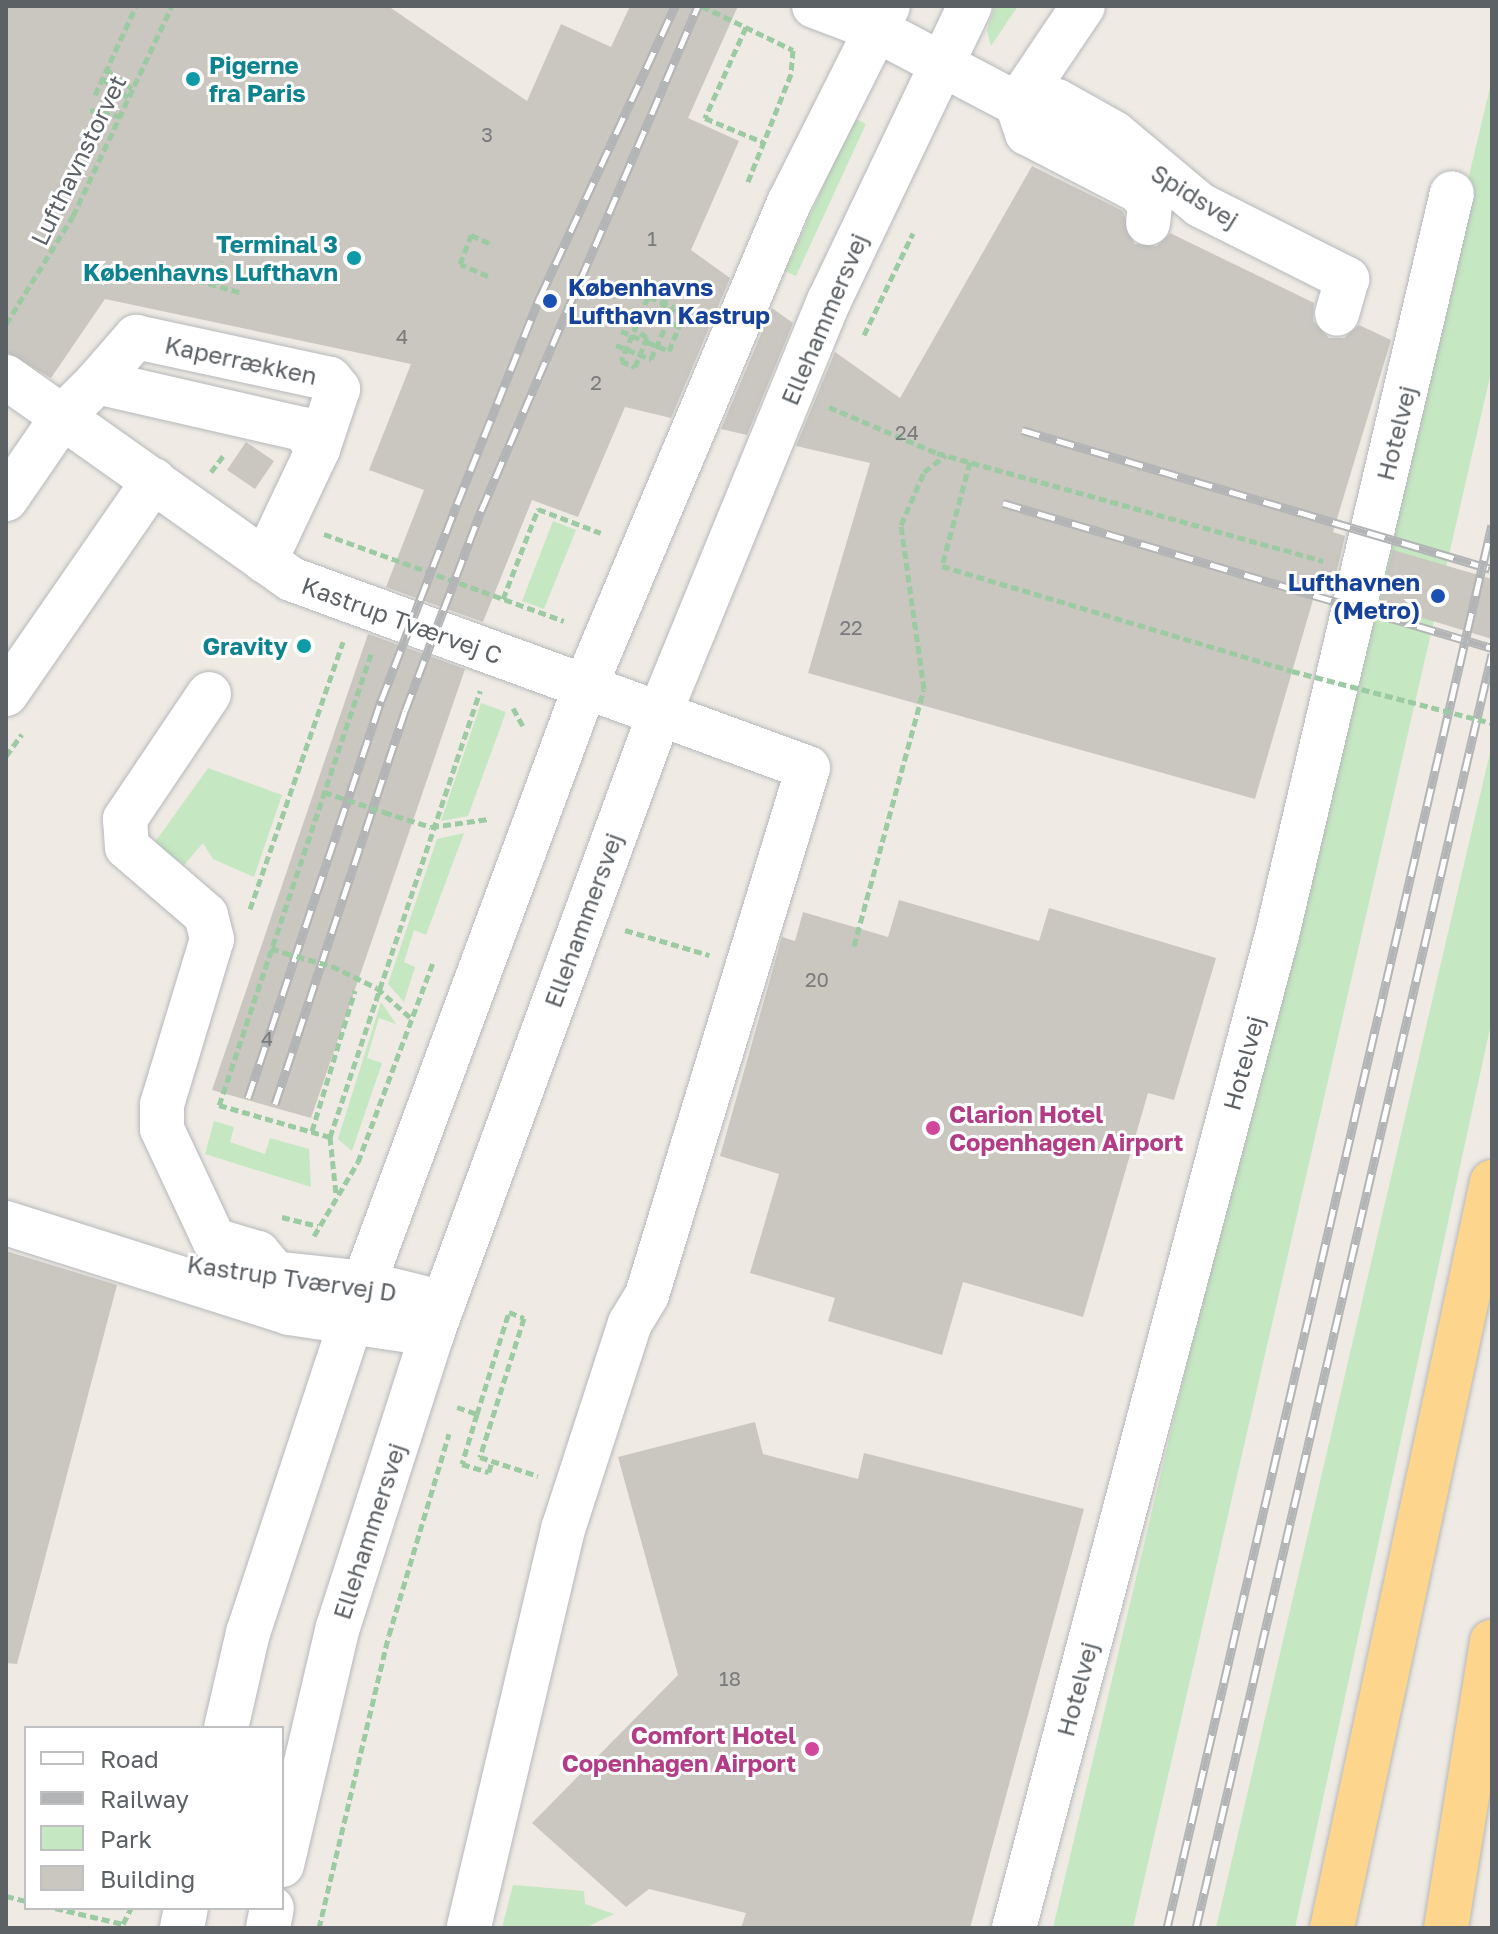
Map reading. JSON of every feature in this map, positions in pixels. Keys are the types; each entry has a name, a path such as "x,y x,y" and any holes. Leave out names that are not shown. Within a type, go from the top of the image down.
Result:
{"highway":[{"path":"1332,1928 1492,1182"},
{"path":"1446,1928 1492,1642"}],"street":[{"path":"815,6 882,18 939,61 1017,104 1083,6"},
{"name":"Ellehammersvej","path":"284,1856 338,1627 438,1318 659,715 829,301 939,61 970,6"},
{"path":"226,1726 248,1633 358,1301 585,687 789,203 882,18"},
{"name":"Spidsvej","path":"1148,223 1150,205 1139,191 1027,133 1017,104 1057,101 1114,133 1200,205 1347,279 1337,314"},
{"name":"Hotelvej","path":"1014,1928 1277,935 1452,193"},
{"path":"6,377 56,411"},
{"path":"6,499 56,411 97,382 303,429 318,449 265,561"},
{"name":"Kastrup Tværvej C","path":"56,411 291,579 808,768 647,1295 630,1323 577,1488"},
{"path":"6,694 154,480"},
{"path":"209,694 125,819 127,847 206,915 212,939 162,1105 162,1129 214,1240 258,1253 287,1275"},
{"name":"Kastrup Tværvej D","path":"6,1223 139,1260 289,1313 358,1301"},
{"name":"Kastrup Tværvej D","path":"139,1260 287,1275 358,1301"},
{"path":"358,1301 438,1318"},
{"path":"469,1928 577,1488"}],"path":[{"path":"95,95 136,6"},
{"name":"Lufthavnstorvet","path":"6,324 33,290 172,6"},
{"path":"702,6 793,50 741,198"},
{"path":"746,27 705,118 763,142"},
{"path":"106,69 133,89"},
{"path":"102,78 129,98"},
{"path":"90,110 119,116"},
{"path":"854,347 870,327 921,216"},
{"path":"488,276 460,264 471,235 493,245"},
{"path":"213,284 222,261"},
{"path":"197,280 239,292"},
{"path":"621,331 634,336 647,342 658,347 669,351 679,326 658,318 668,294 652,286 637,324 632,336 621,361 635,367 641,352 647,337 640,333"},
{"path":"616,345 651,359 674,307 638,292"},
{"path":"819,420 828,393"},
{"path":"812,399 946,455 1324,562"},
{"path":"854,946 924,689 901,525 924,472 946,455"},
{"path":"970,462 942,566 1292,671 1492,723"},
{"path":"289,509 318,532 563,623"},
{"path":"503,599 538,509 601,533"},
{"path":"330,636 371,654 219,1105 330,1137"},
{"path":"245,919 343,641"},
{"path":"336,1198 330,1137 431,827 481,691"},
{"path":"519,736 524,722"},
{"path":"324,792 431,827 488,819"},
{"path":"482,833 493,805"},
{"path":"620,944 631,915"},
{"path":"625,930 677,945"},
{"path":"287,1275 358,1162 439,947"},
{"path":"270,948 332,966 377,988 412,1019"},
{"path":"312,1131 355,990"},
{"path":"492,1461 489,1472 462,1464 509,1312 524,1318 480,1457 577,1488"},
{"path":"319,1928 389,1635 461,1394"},
{"path":"457,1407 477,1414"},
{"path":"64,1910 123,1924 130,1910"}],"green space":[{"path":"995,6 1018,6 991,46 987,30"},
{"path":"1492,79 1492,368 1133,1928 1053,1928"},
{"path":"854,118 866,124 796,276 785,271"},
{"path":"553,521 576,530 544,609 522,601"},
{"path":"481,703 506,712 468,816 441,821"},
{"path":"1492,744 1492,1019 1295,1928 1216,1928"},
{"path":"208,768 282,795 254,877 213,859 203,843 184,865 153,845"},
{"path":"464,833 426,935 414,930 404,962 415,967 404,1002 388,984 437,839"},
{"path":"381,1002 396,1024 379,1018 367,1058 382,1063 352,1151 338,1139"},
{"path":"214,1121 234,1127 230,1142 265,1154 270,1138 309,1149 311,1187 205,1154"},
{"path":"513,1885 584,1891 585,1904 614,1914 585,1928 502,1928"}],"building":[{"name":"Terminal 3 Københavns Lufthavn","path":"6,6 388,6 527,101 561,24 611,47 630,6 738,6 688,118 739,141 691,250 730,278 671,418 625,407 578,517 532,500 483,622 386,587 424,490 369,470 411,364 105,299 51,378 6,352"},
{"path":"1032,166 1123,211 1134,244 1157,246 1170,233 1314,303 1313,321 1329,338 1344,338 1359,325 1391,340 1333,532 1345,536 1332,591 1317,586 1255,799 808,673 870,463 796,446 835,352 900,398"},
{"path":"772,308 793,323 747,435 721,429"},
{"path":"246,442 274,461 255,489 227,470"},
{"path":"1393,550 1492,579 1492,639 1380,605"},
{"path":"368,634 465,669 311,1118 212,1090"},
{"name":"Clarion Hotel Copenhagen Airport","path":"899,900 1039,941 1049,908 1216,958 1174,1100 1148,1093 1083,1317 963,1282 942,1355 828,1321 835,1298 750,1273 779,1174 720,1156 782,937 795,941 803,912 888,937"},
{"path":"6,1251 117,1285 17,1664 6,1663"},
{"name":"Comfort Hotel Copenhagen Airport","path":"755,1422 763,1454 858,1479 864,1453 1084,1509 970,1928 741,1928 746,1913 649,1889 626,1907 532,1823 678,1675 618,1457"}],"railway":[{"path":"248,1098 381,701 457,504 540,297 675,6"},
{"path":"275,1104 405,711 481,511 698,6"},
{"path":"1022,430 1490,569"},
{"path":"1003,503 1492,648"},
{"path":"1167,1928 1492,525"},
{"path":"1196,1928 1492,654"}],"place":[{"name":"Pigerne fra Paris","path":"193,79"},
{"name":"Terminal 3 Københavns Lufthavn","path":"354,258"},
{"name":"Københavns Lufthavn Kastrup","path":"550,301"},
{"name":"Lufthavnen (Metro)","path":"1438,596"},
{"name":"Gravity","path":"304,646"},
{"name":"Clarion Hotel Copenhagen Airport","path":"933,1128"},
{"name":"Comfort Hotel Copenhagen Airport","path":"812,1749"}]}
